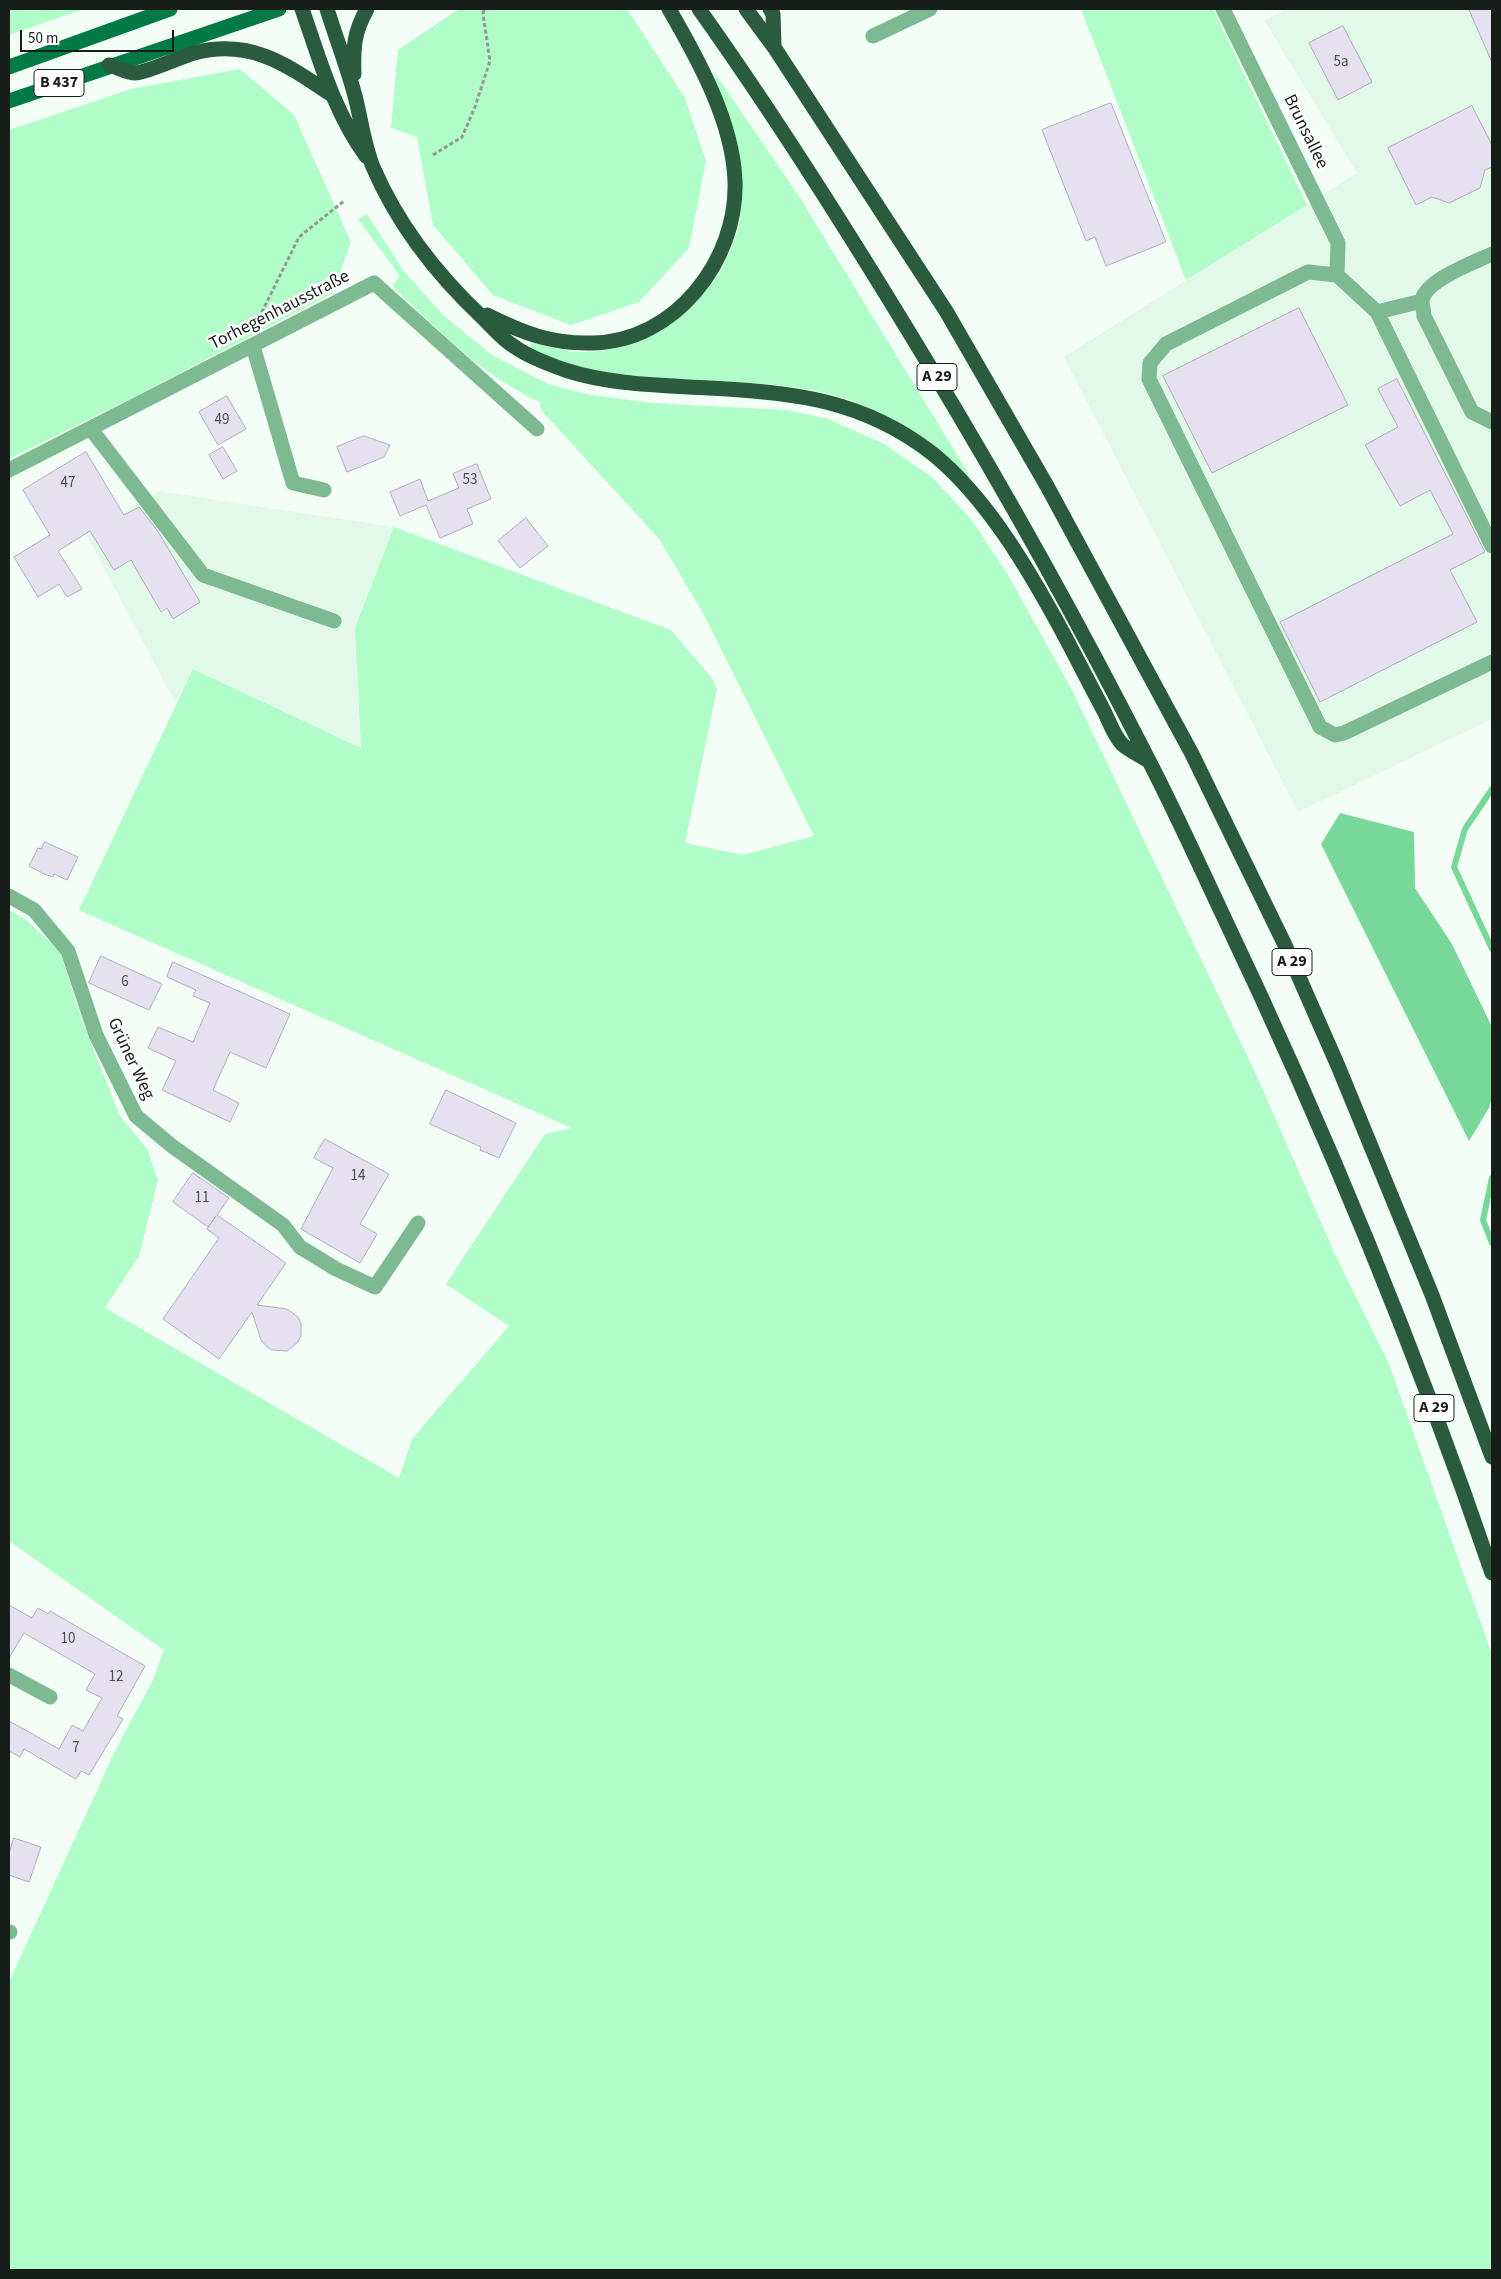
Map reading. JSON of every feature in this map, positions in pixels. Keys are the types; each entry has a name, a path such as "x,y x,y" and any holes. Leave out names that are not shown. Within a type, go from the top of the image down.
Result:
{"highway":[{"path":"302,9 332,95 350,133 372,163"},
{"path":"327,9 354,93 372,163 384,191 422,251 443,279 514,347 538,360 566,370 634,384 798,395 841,405 880,421 912,440 934,455 955,475 981,505 1017,553 1060,627 1121,743 1150,761"},
{"path":"354,93 353,50 357,26 367,9"},
{"path":"471,306 522,333 547,339 593,343 614,341 637,334 654,325 694,294 708,276 721,256 730,231 735,204 735,180 732,158 718,107 692,48 669,9"},
{"name":"A 29","path":"699,9 750,80 849,232 991,468 1072,614 1150,761 1281,1038 1340,1172 1454,1460 1492,1573"},
{"name":"A 29","path":"746,9 774,47 951,319 1047,486 1192,754 1284,944 1342,1075 1429,1286 1492,1458"},
{"path":"770,9 773,14 774,47"},
{"path":"109,65 136,73 194,53 238,48 257,52 275,60 332,95"}],"main road":[{"name":"B 437","path":"9,67 170,9"},
{"name":"B 437","path":"9,101 109,65 279,9"}],"street":[{"path":"873,36 930,9"},
{"name":"Brunsallee","path":"1223,9 1338,243 1337,275"},
{"path":"1492,254 1437,282 1427,290 1422,301 1424,316 1472,412 1492,422"},
{"path":"1492,546 1376,312 1337,275 1308,272 1166,344 1150,364 1149,379 1320,728 1335,734 1344,733 1492,662"},
{"name":"Torhegenhausstraße","path":"9,470 374,284 537,429"},
{"path":"1376,312 1422,301"},
{"path":"253,346 293,483 324,490"},
{"path":"91,429 203,575 334,621"},
{"name":"Grüner Weg","path":"9,896 34,910 68,951 96,1035 136,1116 172,1146 283,1225 300,1246 336,1269 375,1287 418,1223"},
{"path":"9,1675 50,1697"}],"path":[{"path":"433,155 462,137 475,107 490,61 483,14 484,9"},
{"name":"Torhegenhausstraße","path":"268,299 299,237 344,201"}],"shaded area":[{"path":"9,9 84,9 9,35"},
{"path":"459,9 627,9 685,98 706,161 689,248 639,302 571,325 493,295 433,225 417,137 391,128 398,50"},
{"path":"1081,9 1213,9 1307,205 1186,280"},
{"path":"1287,9 1492,9 1492,719 1298,812 1064,357 1357,173 1264,20"},
{"path":"240,69 294,115 351,242 333,293 136,396 9,459 9,130 131,89"},
{"path":"715,73 800,198 967,471 969,476 967,478 893,422 843,398 813,390 782,386 625,376 578,367 530,348 530,342 579,352 611,349 642,340 670,324 695,304 715,279 730,250 740,219 742,187 720,106"},
{"path":"367,214 403,270 443,315 492,355 548,384 590,395 652,403 787,410 828,419 884,444 933,478 971,519 1008,575 1071,688 1255,1072 1335,1254 1389,1364 1492,1654 1492,2270 9,2270 9,1982 115,1751 153,1680 164,1650 9,1541 9,910 25,919 60,951 82,1021 120,1116 147,1149 158,1180 139,1256 105,1308 399,1478 412,1439 509,1326 446,1284 545,1134 572,1128 79,910 193,669 361,748 355,627 394,527 671,630 712,678 717,689 685,843 743,855 814,836 705,617 660,540 541,410 540,402 499,379 480,365 444,335 392,286 400,276 358,219"},
{"path":"158,491 394,527 354,627 361,748 194,669 175,702 87,536"},
{"path":"1340,813 1414,832 1415,888 1452,944 1492,1027 1492,1098 1489,1108 1469,1141 1321,844"}],"building":[{"path":"1469,9 1492,9 1492,62"},
{"path":"1343,26 1372,82 1338,100 1309,43"},
{"path":"1111,103 1166,242 1106,266 1095,237 1086,241 1042,130"},
{"path":"1472,106 1492,145 1492,167 1485,170 1480,188 1449,203 1432,197 1416,205 1388,148"},
{"path":"1299,308 1348,405 1212,473 1163,376"},
{"path":"1397,379 1485,552 1450,570 1477,622 1320,702 1280,622 1453,534 1430,490 1400,506 1365,445 1398,427 1378,389"},
{"path":"227,396 246,429 218,445 199,412"},
{"path":"364,436 390,445 384,457 347,472 337,447"},
{"path":"223,447 237,471 223,479 209,455"},
{"path":"86,452 124,515 139,507 157,530 200,602 173,619 167,608 161,612 131,560 114,570 90,531 58,551 82,589 67,597 59,584 38,597 14,557 50,535 23,490"},
{"path":"477,464 491,499 467,509 473,524 440,538 426,505 400,516 390,492 420,479 428,501 459,488 453,474"},
{"path":"526,518 548,546 520,568 498,541"},
{"path":"45,842 78,857 67,880 54,874 53,877 44,874 29,866 38,848 41,849"},
{"path":"101,956 162,984 149,1010 89,983"},
{"path":"173,962 290,1014 266,1068 230,1052 213,1090 239,1103 230,1122 162,1090 176,1061 148,1048 158,1027 193,1042 210,1003 193,996 196,990 167,977"},
{"path":"446,1090 516,1123 499,1158 480,1150 481,1147 430,1124"},
{"path":"325,1139 389,1174 360,1224 377,1234 360,1263 301,1229 333,1168 314,1158"},
{"path":"193,1173 229,1198 217,1215 286,1263 257,1305 287,1309 298,1317 301,1323 301,1336 298,1342 287,1351 272,1350 266,1346 261,1340 252,1312 219,1359 163,1319 219,1238 207,1229 216,1216 208,1227 173,1202"},
{"path":"9,1605 32,1618 38,1608 48,1614 50,1611 145,1666 117,1716 123,1719 89,1775 81,1771 76,1779 24,1749 20,1757 9,1751 9,1721 59,1749 72,1725 83,1731 102,1698 86,1690 95,1674 24,1633 9,1658"},
{"path":"14,1838 41,1847 29,1882 9,1875 9,1854"}],"waterway":[{"path":"1492,789 1465,829 1454,867 1492,949"},
{"path":"1492,1178 1483,1220 1492,1243"}]}
